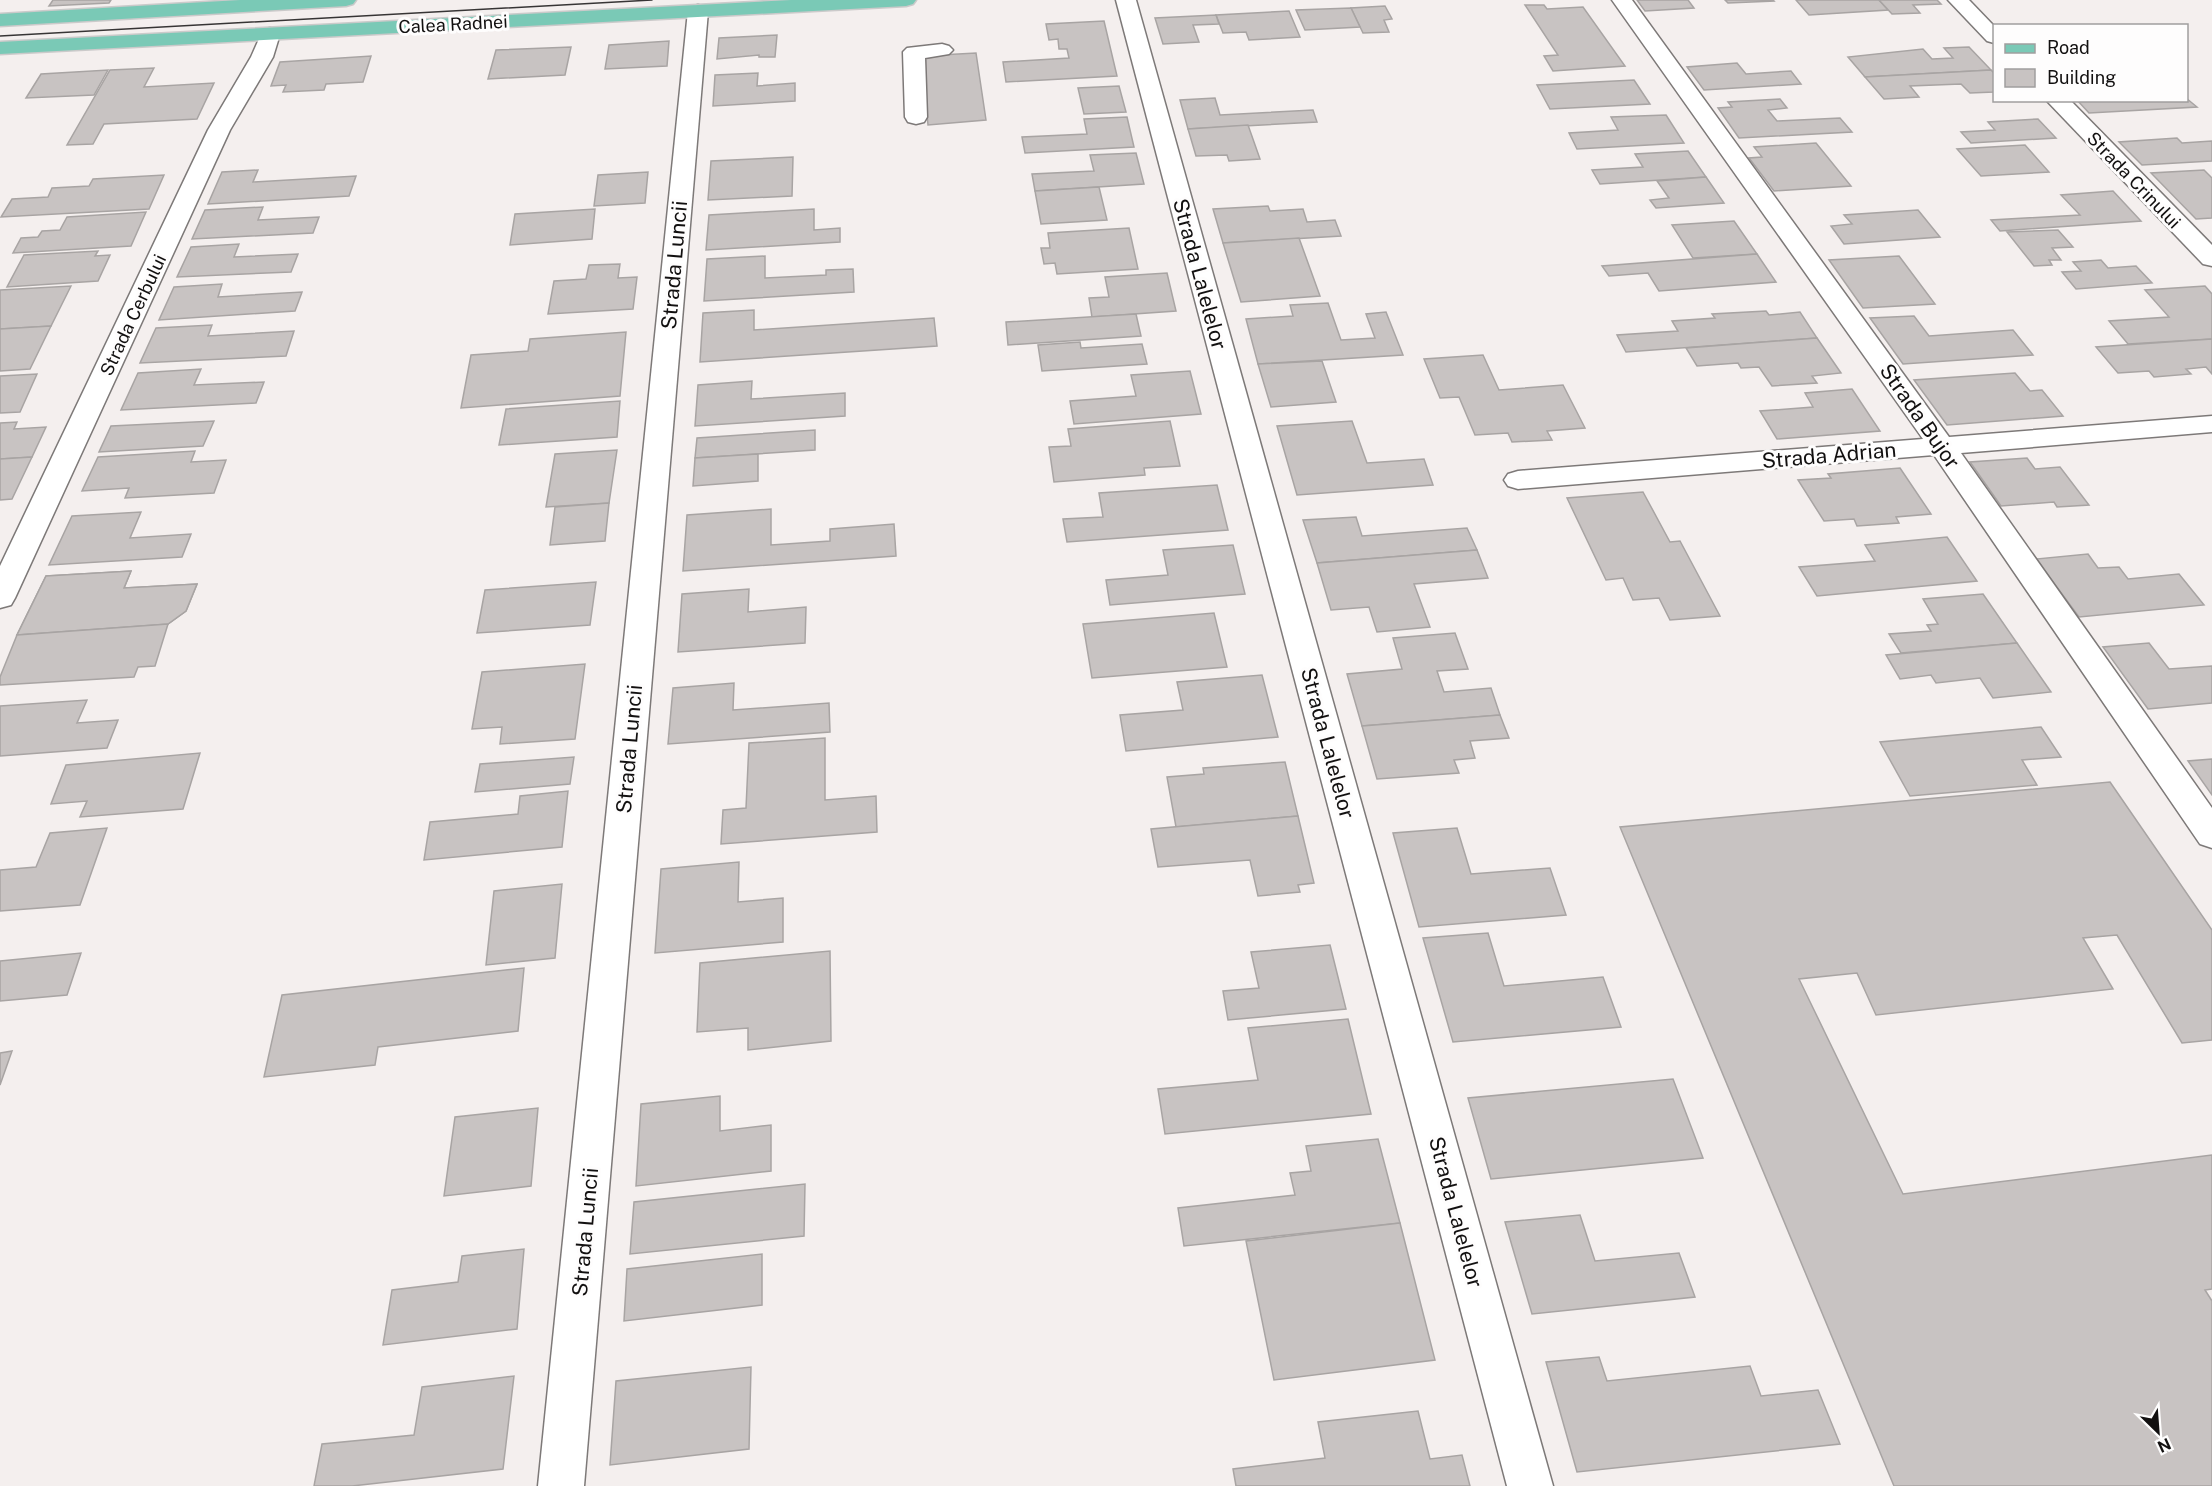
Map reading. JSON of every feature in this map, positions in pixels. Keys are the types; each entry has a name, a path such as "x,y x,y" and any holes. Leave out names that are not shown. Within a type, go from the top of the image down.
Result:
{"main road":[{"path":"0,20 346,0"},
{"name":"Calea Radnei","path":"0,48 906,0"}],"street":[{"name":"Strada Lalelelor","path":"1126,0 1530,1486"},
{"name":"Strada Bujor","path":"1622,0 1942,446 2212,835"},
{"path":"1958,0 1993,35"},
{"name":"Strada Luncii","path":"561,1486 698,11"},
{"name":"Strada Cerbului","path":"0,598 219,130 262,57 270,34"},
{"path":"916,117 914,52 942,50"},
{"name":"Strada Crinului","path":"2059,102 2212,259"},
{"name":"Strada Adrian","path":"1518,480 2212,424"}],"building":[{"path":"53,0 111,0 109,3 49,6"},
{"path":"1637,0 1688,0 1694,8 1645,11"},
{"path":"1725,0 1773,0 1774,1 1728,3"},
{"path":"1796,0 1879,0 1888,10 1809,15"},
{"path":"1879,0 1937,0 1941,4 1913,5 1920,13 1892,14"},
{"path":"1525,5 1544,5 1547,9 1583,7 1625,66 1553,71 1544,56 1558,55"},
{"path":"1385,6 1392,19 1384,20 1389,32 1363,33 1351,8"},
{"path":"1351,8 1360,27 1305,30 1296,10"},
{"path":"1289,11 1300,37 1249,40 1246,32 1223,33 1216,15"},
{"path":"1216,15 1219,24 1193,25 1199,42 1163,44 1155,18"},
{"path":"1104,21 1117,76 1006,82 1003,62 1069,58 1067,49 1059,49 1058,39 1049,40 1046,24"},
{"path":"777,35 775,57 759,57 759,55 717,59 719,38"},
{"path":"669,41 667,66 605,69 609,45"},
{"path":"571,47 565,75 488,79 496,50"},
{"path":"1969,47 1991,70 1865,77 1848,57 1923,49 1932,59 1953,58 1944,48"},
{"path":"976,53 986,120 928,125 922,56"},
{"path":"371,56 363,82 326,84 324,90 283,92 286,85 271,86 280,62"},
{"path":"1737,63 1746,74 1791,71 1801,84 1704,90 1687,67"},
{"path":"154,68 144,87 214,83 197,119 104,124 93,144 67,145 110,70"},
{"path":"108,70 94,95 26,98 41,74"},
{"path":"1991,70 1993,72 1993,92 1970,93 1961,84 1910,86 1919,97 1884,99 1865,77"},
{"path":"758,73 757,86 795,83 795,101 713,106 715,75"},
{"path":"1634,80 1650,104 1550,109 1537,85"},
{"path":"1119,86 1126,112 1084,114 1078,88"},
{"path":"1215,98 1220,115 1313,110 1317,122 1188,129 1180,100"},
{"path":"1780,99 1787,108 1768,110 1777,121 1840,118 1852,132 1739,138 1718,108 1732,107 1728,102"},
{"path":"2188,100 2197,107 2089,113 2079,102 2188,102"},
{"path":"1666,115 1684,143 1577,149 1569,133 1618,130 1611,117"},
{"path":"1127,117 1134,147 1025,153 1022,137 1087,134 1084,119"},
{"path":"2038,119 2056,138 1971,143 1961,132 1995,130 1988,122"},
{"path":"1248,125 1260,159 1229,161 1227,155 1196,156 1188,129"},
{"path":"2177,138 2182,143 2212,141 2212,161 2142,165 2119,142"},
{"path":"1816,143 1851,186 1774,191 1749,158 1762,157 1754,147"},
{"path":"2025,145 2049,172 1981,176 1957,149"},
{"path":"1688,151 1706,177 1600,184 1592,170 1643,167 1635,154"},
{"path":"1136,153 1144,184 1035,191 1032,174 1094,171 1090,155"},
{"path":"793,157 792,196 708,200 711,161"},
{"path":"258,170 253,182 356,176 349,196 208,204 222,172"},
{"path":"2204,170 2212,178 2212,218 2196,219 2151,173"},
{"path":"648,172 645,203 594,206 598,175"},
{"path":"164,175 149,209 1,217 12,199 48,197 52,188 89,186 93,179"},
{"path":"1706,177 1724,203 1656,208 1650,200 1669,198 1657,181"},
{"path":"1099,187 1107,220 1041,224 1035,191"},
{"path":"2113,191 2141,221 2000,231 1991,220 2080,215 2061,195"},
{"path":"1268,206 1270,211 1303,209 1307,222 1335,220 1341,236 1223,243 1213,209"},
{"path":"263,207 258,220 319,217 313,233 192,239 205,210"},
{"path":"595,209 592,239 510,245 515,214"},
{"path":"814,209 814,230 840,228 840,242 706,250 709,215"},
{"path":"1918,210 1940,237 1844,244 1831,226 1852,224 1844,215"},
{"path":"146,212 131,246 13,253 21,238 38,237 42,231 60,230 67,217"},
{"path":"1734,221 1757,254 1693,258 1672,225"},
{"path":"1129,228 1138,269 1057,274 1055,263 1044,264 1041,248 1050,248 1048,233"},
{"path":"2058,230 2073,247 2052,248 2061,260 2049,260 2052,265 2034,266 2007,232"},
{"path":"1299,238 1320,296 1241,302 1223,243"},
{"path":"239,244 234,257 298,254 291,272 177,277 191,247"},
{"path":"98,251 95,256 110,255 98,281 7,287 24,255"},
{"path":"1757,254 1776,282 1659,291 1648,273 1609,276 1602,266"},
{"path":"765,256 765,278 826,275 826,270 853,269 854,292 704,301 707,259"},
{"path":"1899,256 1935,304 1863,308 1829,260"},
{"path":"2101,260 2108,268 2136,266 2152,283 2076,289 2062,272 2081,271 2073,262"},
{"path":"620,264 618,278 637,277 633,309 548,314 554,281 586,279 589,265"},
{"path":"1167,273 1176,311 1092,317 1089,298 1109,297 1105,277"},
{"path":"222,284 218,297 302,292 295,311 159,320 174,287"},
{"path":"71,286 51,326 0,329 0,290"},
{"path":"2205,286 2212,294 2212,339 2128,344 2109,321 2169,317 2145,290"},
{"path":"1328,303 1341,340 1375,338 1366,314 1386,312 1403,355 1258,364 1246,319 1293,316 1290,305"},
{"path":"754,310 754,330 934,318 937,346 700,362 703,313"},
{"path":"1766,311 1769,315 1800,312 1817,338 1626,352 1617,335 1678,331 1672,321 1715,318 1712,314"},
{"path":"1136,314 1141,336 1008,345 1006,322"},
{"path":"1914,316 1929,336 2013,330 2033,355 1903,364 1870,318"},
{"path":"212,325 208,336 294,331 286,356 140,363 156,328"},
{"path":"51,326 30,369 0,371 0,329"},
{"path":"626,332 620,396 461,408 471,355 528,351 530,339"},
{"path":"1817,338 1841,373 1812,376 1817,383 1772,386 1759,367 1741,368 1738,363 1697,366 1686,348"},
{"path":"2212,339 2212,374 2206,367 2186,369 2191,374 2154,377 2149,371 2118,373 2096,347"},
{"path":"1080,342 1081,348 1142,344 1147,364 1042,371 1038,345"},
{"path":"1483,355 1499,390 1563,385 1585,428 1547,431 1552,440 1512,442 1508,433 1475,435 1459,397 1440,398 1424,359"},
{"path":"1322,361 1336,402 1271,407 1258,364"},
{"path":"201,369 194,385 264,382 256,403 121,410 138,373"},
{"path":"1190,371 1201,414 1074,424 1070,401 1136,396 1131,375"},
{"path":"2015,373 2030,391 2042,390 2063,416 1947,425 1914,380"},
{"path":"37,374 20,412 0,413 0,376"},
{"path":"752,381 751,399 845,393 845,416 695,426 698,385"},
{"path":"1852,389 1880,431 1777,439 1760,411 1813,407 1805,393"},
{"path":"620,401 617,437 499,445 506,409"},
{"path":"214,421 203,446 99,452 111,426"},
{"path":"1170,421 1180,466 1144,468 1145,475 1054,482 1049,447 1071,446 1068,429"},
{"path":"1352,421 1367,463 1424,459 1433,485 1297,495 1277,426"},
{"path":"17,422 14,429 46,427 32,457 0,459 0,423"},
{"path":"815,430 815,450 695,458 697,438"},
{"path":"617,450 609,503 546,507 555,454"},
{"path":"195,451 191,462 226,460 214,493 125,498 129,488 82,491 98,457"},
{"path":"758,454 758,481 693,486 695,458"},
{"path":"32,457 12,499 0,500 0,459"},
{"path":"2027,458 2035,469 2060,467 2089,505 2057,507 2054,502 2001,506 1970,462"},
{"path":"1900,468 1931,514 1896,517 1899,523 1857,526 1854,519 1824,521 1798,480 1831,478 1828,474"},
{"path":"1217,485 1228,530 1067,542 1063,519 1103,517 1099,493"},
{"path":"1643,492 1670,542 1680,541 1720,616 1670,620 1659,598 1633,600 1623,578 1606,580 1567,498"},
{"path":"609,503 605,541 550,545 555,507"},
{"path":"771,509 771,545 830,541 830,529 894,524 896,556 683,571 687,515"},
{"path":"141,512 130,538 191,534 182,557 49,565 72,516"},
{"path":"1356,517 1362,536 1467,528 1477,550 1317,563 1303,520"},
{"path":"1947,537 1977,581 1817,596 1799,567 1875,561 1865,545"},
{"path":"1233,545 1245,594 1110,605 1106,580 1168,575 1163,550"},
{"path":"1477,550 1488,578 1414,584 1430,627 1377,632 1369,607 1331,610 1317,563"},
{"path":"2088,554 2098,568 2119,567 2128,579 2179,574 2204,605 2079,617 2036,559"},
{"path":"131,571 124,588 197,584 186,611 168,624 17,635 46,576"},
{"path":"131,571 124,588 197,584 186,611 168,624 17,635 46,576"},
{"path":"596,582 590,625 477,633 485,590"},
{"path":"749,589 748,612 806,607 805,643 678,652 682,594"},
{"path":"1983,594 2017,643 1901,653 1889,634 1931,631 1927,625 1938,624 1923,599"},
{"path":"1214,613 1227,667 1092,678 1083,624"},
{"path":"168,624 155,666 138,667 134,677 0,685 0,677 17,635"},
{"path":"1455,633 1468,669 1437,671 1444,692 1491,688 1500,715 1362,726 1347,674 1402,669 1393,638"},
{"path":"2017,643 2051,692 1993,698 1980,678 1936,683 1931,675 1900,679 1886,655"},
{"path":"2149,643 2169,669 2212,666 2212,703 2148,709 2103,647"},
{"path":"585,664 575,739 500,744 502,727 472,729 482,672"},
{"path":"1262,675 1278,737 1126,751 1120,715 1183,710 1177,682"},
{"path":"734,683 733,710 829,703 830,732 668,744 673,688"},
{"path":"87,700 77,723 118,720 107,748 0,756 0,706"},
{"path":"1500,715 1509,738 1470,741 1475,758 1454,760 1459,773 1377,779 1362,726"},
{"path":"2041,727 2061,757 2022,760 2037,785 1910,796 1880,742"},
{"path":"825,738 825,800 876,796 877,832 721,844 723,810 746,808 749,743"},
{"path":"200,753 183,809 80,817 87,801 51,804 66,765"},
{"path":"574,757 570,784 475,792 480,764"},
{"path":"2212,759 2212,795 2188,761"},
{"path":"1285,762 1298,816 1176,827 1167,777 1204,774 1203,768"},
{"path":"2110,782 2212,930 2212,1040 2182,1043 2117,935 2083,938 2113,989 1876,1015 1857,973 1799,979 1903,1194 2212,1155 2212,1289 2205,1290 2212,1301 2212,1486 1894,1486 1620,827"},
{"path":"568,791 562,847 424,860 430,822 518,814 520,796"},
{"path":"1298,816 1314,883 1298,885 1300,892 1258,896 1250,860 1158,867 1151,829"},
{"path":"107,828 80,905 0,911 0,870 36,867 50,833"},
{"path":"1457,828 1471,874 1550,868 1566,915 1419,927 1393,833"},
{"path":"739,862 738,902 783,898 783,942 655,953 661,869"},
{"path":"562,884 555,958 486,965 494,891"},
{"path":"1488,933 1504,986 1603,977 1621,1027 1453,1042 1423,938"},
{"path":"1330,945 1346,1009 1228,1020 1223,991 1259,988 1251,952"},
{"path":"830,951 831,1041 748,1050 748,1028 697,1032 700,963"},
{"path":"81,953 67,995 0,1001 0,961"},
{"path":"524,968 518,1031 378,1047 375,1065 264,1077 282,995"},
{"path":"1348,1019 1371,1114 1165,1134 1158,1089 1258,1080 1248,1028"},
{"path":"12,1051 0,1085 0,1053"},
{"path":"1673,1079 1703,1158 1491,1179 1468,1098"},
{"path":"720,1096 720,1131 771,1125 771,1171 636,1186 641,1104"},
{"path":"538,1108 531,1186 444,1196 455,1117"},
{"path":"1378,1139 1400,1223 1184,1246 1178,1208 1295,1195 1290,1173 1311,1171 1306,1146"},
{"path":"805,1184 804,1236 630,1254 634,1202"},
{"path":"1580,1215 1595,1261 1679,1253 1695,1297 1532,1314 1505,1222"},
{"path":"1400,1223 1435,1360 1274,1380 1246,1241"},
{"path":"524,1249 517,1329 383,1345 392,1290 458,1282 462,1256"},
{"path":"762,1254 762,1305 624,1321 627,1269"},
{"path":"1599,1357 1607,1381 1750,1366 1761,1396 1818,1390 1840,1444 1577,1472 1546,1362"},
{"path":"751,1367 749,1449 610,1465 616,1381"},
{"path":"514,1376 503,1469 352,1486 314,1486 322,1444 414,1435 422,1387"},
{"path":"1418,1411 1430,1459 1462,1455 1470,1486 1236,1486 1233,1469 1325,1458 1318,1422"}],"tram line":[{"path":"0,36 652,0"}]}
